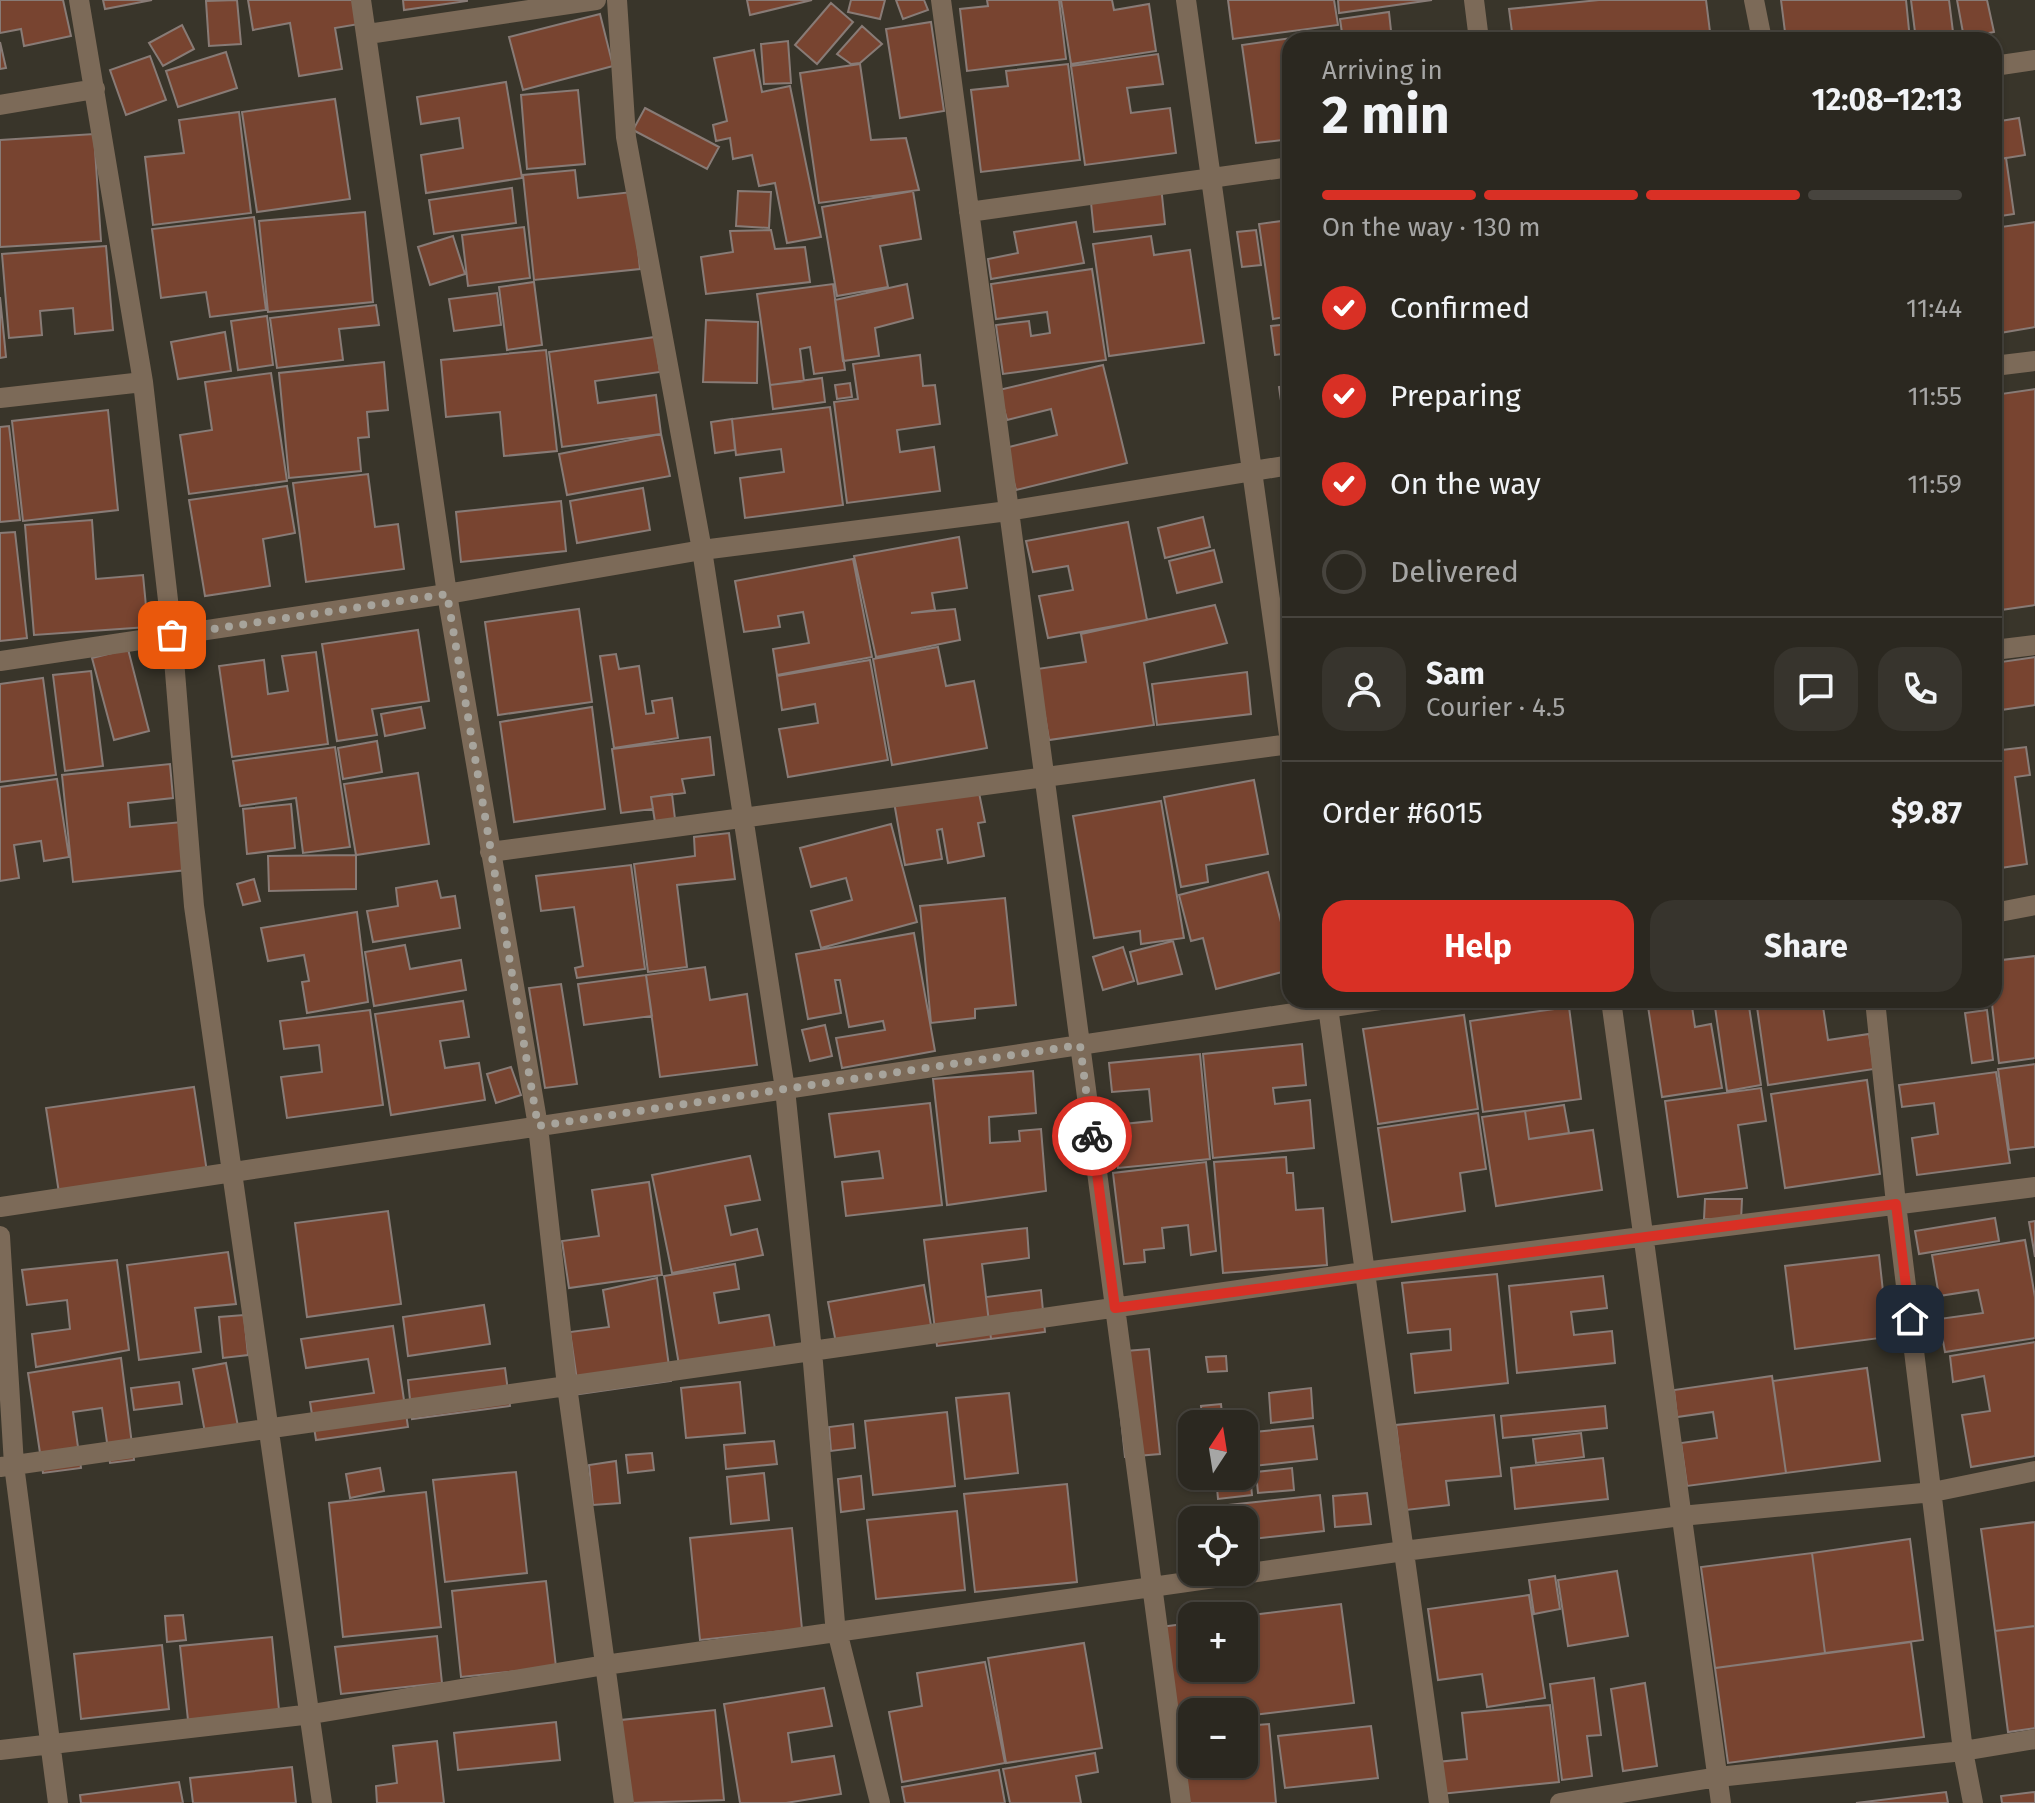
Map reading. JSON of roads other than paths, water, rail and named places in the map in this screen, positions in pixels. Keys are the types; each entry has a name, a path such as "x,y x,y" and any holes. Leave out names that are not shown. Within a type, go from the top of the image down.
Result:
{"street":[{"path":"79,0 143,382 172,635 194,906 312,1714 322,1803"},
{"path":"361,0 447,594 538,1126 567,1386 624,1803"},
{"path":"368,34 596,0"},
{"path":"617,0 626,137 702,550 785,1089 812,1351 835,1623 880,1803"},
{"path":"941,0 1181,1803"},
{"path":"1186,0 1282,686"},
{"path":"1474,0 1478,32"},
{"path":"1754,0 1760,32"},
{"path":"2002,65 2035,60"},
{"path":"0,105 95,89"},
{"path":"969,212 1282,168"},
{"path":"2002,365 2035,361"},
{"path":"0,398 143,382"},
{"path":"0,661 447,594 702,550 1008,511 1282,466"},
{"path":"2002,649 2035,645"},
{"path":"490,852 1282,744"},
{"path":"2002,911 2035,905"},
{"path":"0,1207 1080,1045 1303,1008"},
{"path":"1328,1008 1439,1803"},
{"path":"1612,1008 1721,1803"},
{"path":"1876,1008 1896,1204 1963,1751 1973,1803"},
{"path":"7,1466 1364,1272 1644,1239 2035,1187"},
{"path":"0,1236 7,1466 58,1803"},
{"path":"0,1750 312,1714 605,1665 1404,1551 1681,1516 1933,1492 2035,1471"},
{"path":"1560,1803 1718,1777 1963,1751 2035,1739"}]}
